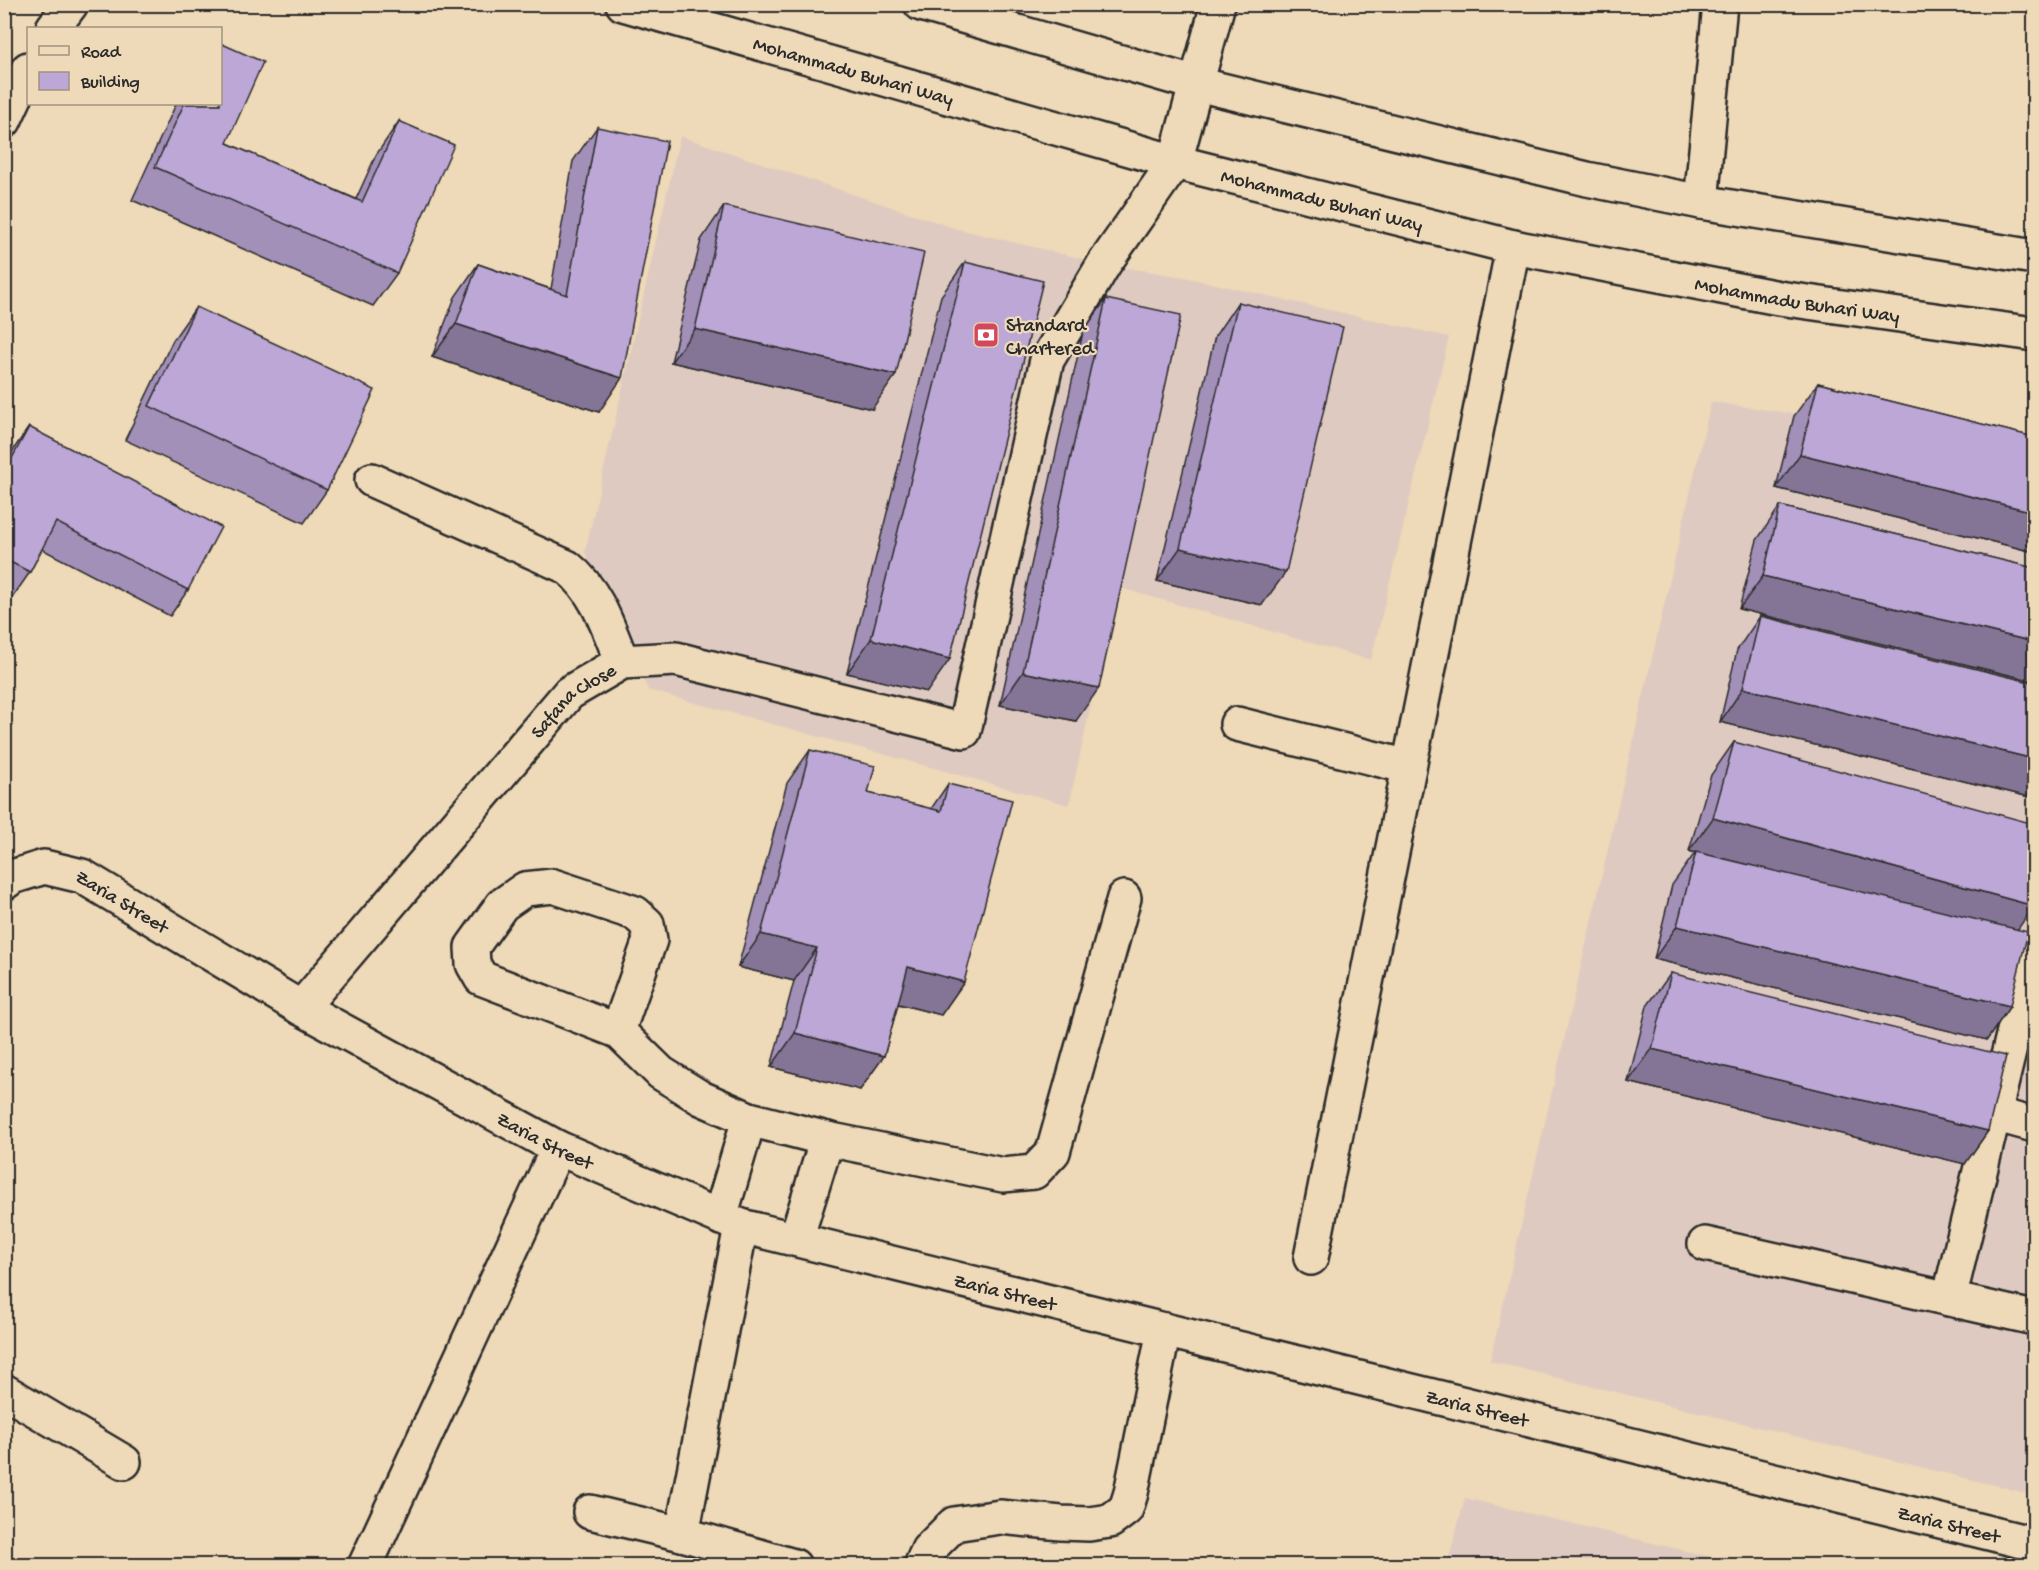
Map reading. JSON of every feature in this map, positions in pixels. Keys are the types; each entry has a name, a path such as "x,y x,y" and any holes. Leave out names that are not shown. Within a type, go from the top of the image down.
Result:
{"street":[{"path":"48,27 59,4"},
{"path":"54,27 71,4"},
{"name":"Mohammadu Buhari Way","path":"623,4 1175,162 1513,247 1779,298 2034,334"},
{"path":"921,4 1197,84 1587,179 1701,202 2034,257"},
{"path":"1175,162 1218,4"},
{"path":"1701,202 1720,4"},
{"path":"4,121 27,71"},
{"name":"Safana Close","path":"301,1008 569,693 622,662 676,659 964,731 1047,360 1104,264 1175,162"},
{"path":"1311,1258 1513,247"},
{"path":"372,480 567,567 580,578 594,597 622,662"},
{"path":"1237,724 1409,767"},
{"name":"Zaria Street","path":"4,883 12,877 44,867 82,876 301,1008 558,1148 731,1222 2034,1544"},
{"path":"618,1031 650,940 647,924 635,913 553,886 525,889 502,905 472,947 473,964 481,978 618,1031 661,1073 701,1098 748,1119 827,1139 1003,1176 1034,1172 1053,1152 1124,898"},
{"path":"1949,1299 2034,950"},
{"path":"1994,1114 2034,1125"},
{"path":"682,1534 748,1119"},
{"path":"796,1239 827,1139"},
{"path":"365,1566 558,1148"},
{"path":"1705,1244 2034,1318"},
{"path":"921,1566 928,1550 954,1524 1000,1517 1089,1524 1110,1521 1126,1509 1164,1330"},
{"path":"4,1391 124,1462"},
{"path":"590,1512 682,1534 794,1566"}],"shaded area":[{"path":"680,136 954,228 1104,264 1184,277 1449,337 1371,660 1117,587 1069,805 648,690 585,552"},
{"path":"1711,402 2034,448 2034,1495 1490,1361"},
{"path":"1465,1498 1744,1565 1447,1565"}],"building":[{"path":"222,44 263,62 227,143 362,202 399,121 454,145 397,273 155,167 184,105 222,105"},
{"path":"597,127 667,141 622,378 456,324 478,264 567,295"},
{"path":"724,206 924,253 896,375 695,329"},
{"path":"965,262 1043,281 950,659 871,639"},
{"path":"1106,299 1181,315 1099,688 1023,672"},
{"path":"1238,302 1343,327 1286,572 1180,548"},
{"path":"196,307 375,390 327,490 149,406"},
{"path":"1818,383 2034,437 2034,512 1800,454"},
{"path":"29,427 221,527 188,590 56,522 30,572 4,559 4,473"},
{"path":"1780,506 2034,568 2034,642 1763,576"},
{"path":"1760,616 2034,683 2034,759 1743,688"},
{"path":"1734,742 2034,824 2034,906 1713,818"},
{"path":"810,750 875,766 868,793 941,811 948,784 1012,800 964,982 908,967 884,1056 795,1033 817,948 761,934"},
{"path":"1696,852 2028,932 2010,1006 1677,926"},
{"path":"1671,973 2006,1056 1988,1131 1652,1049"}],"place":[{"name":"Standard Chartered","path":"986,335"}]}
